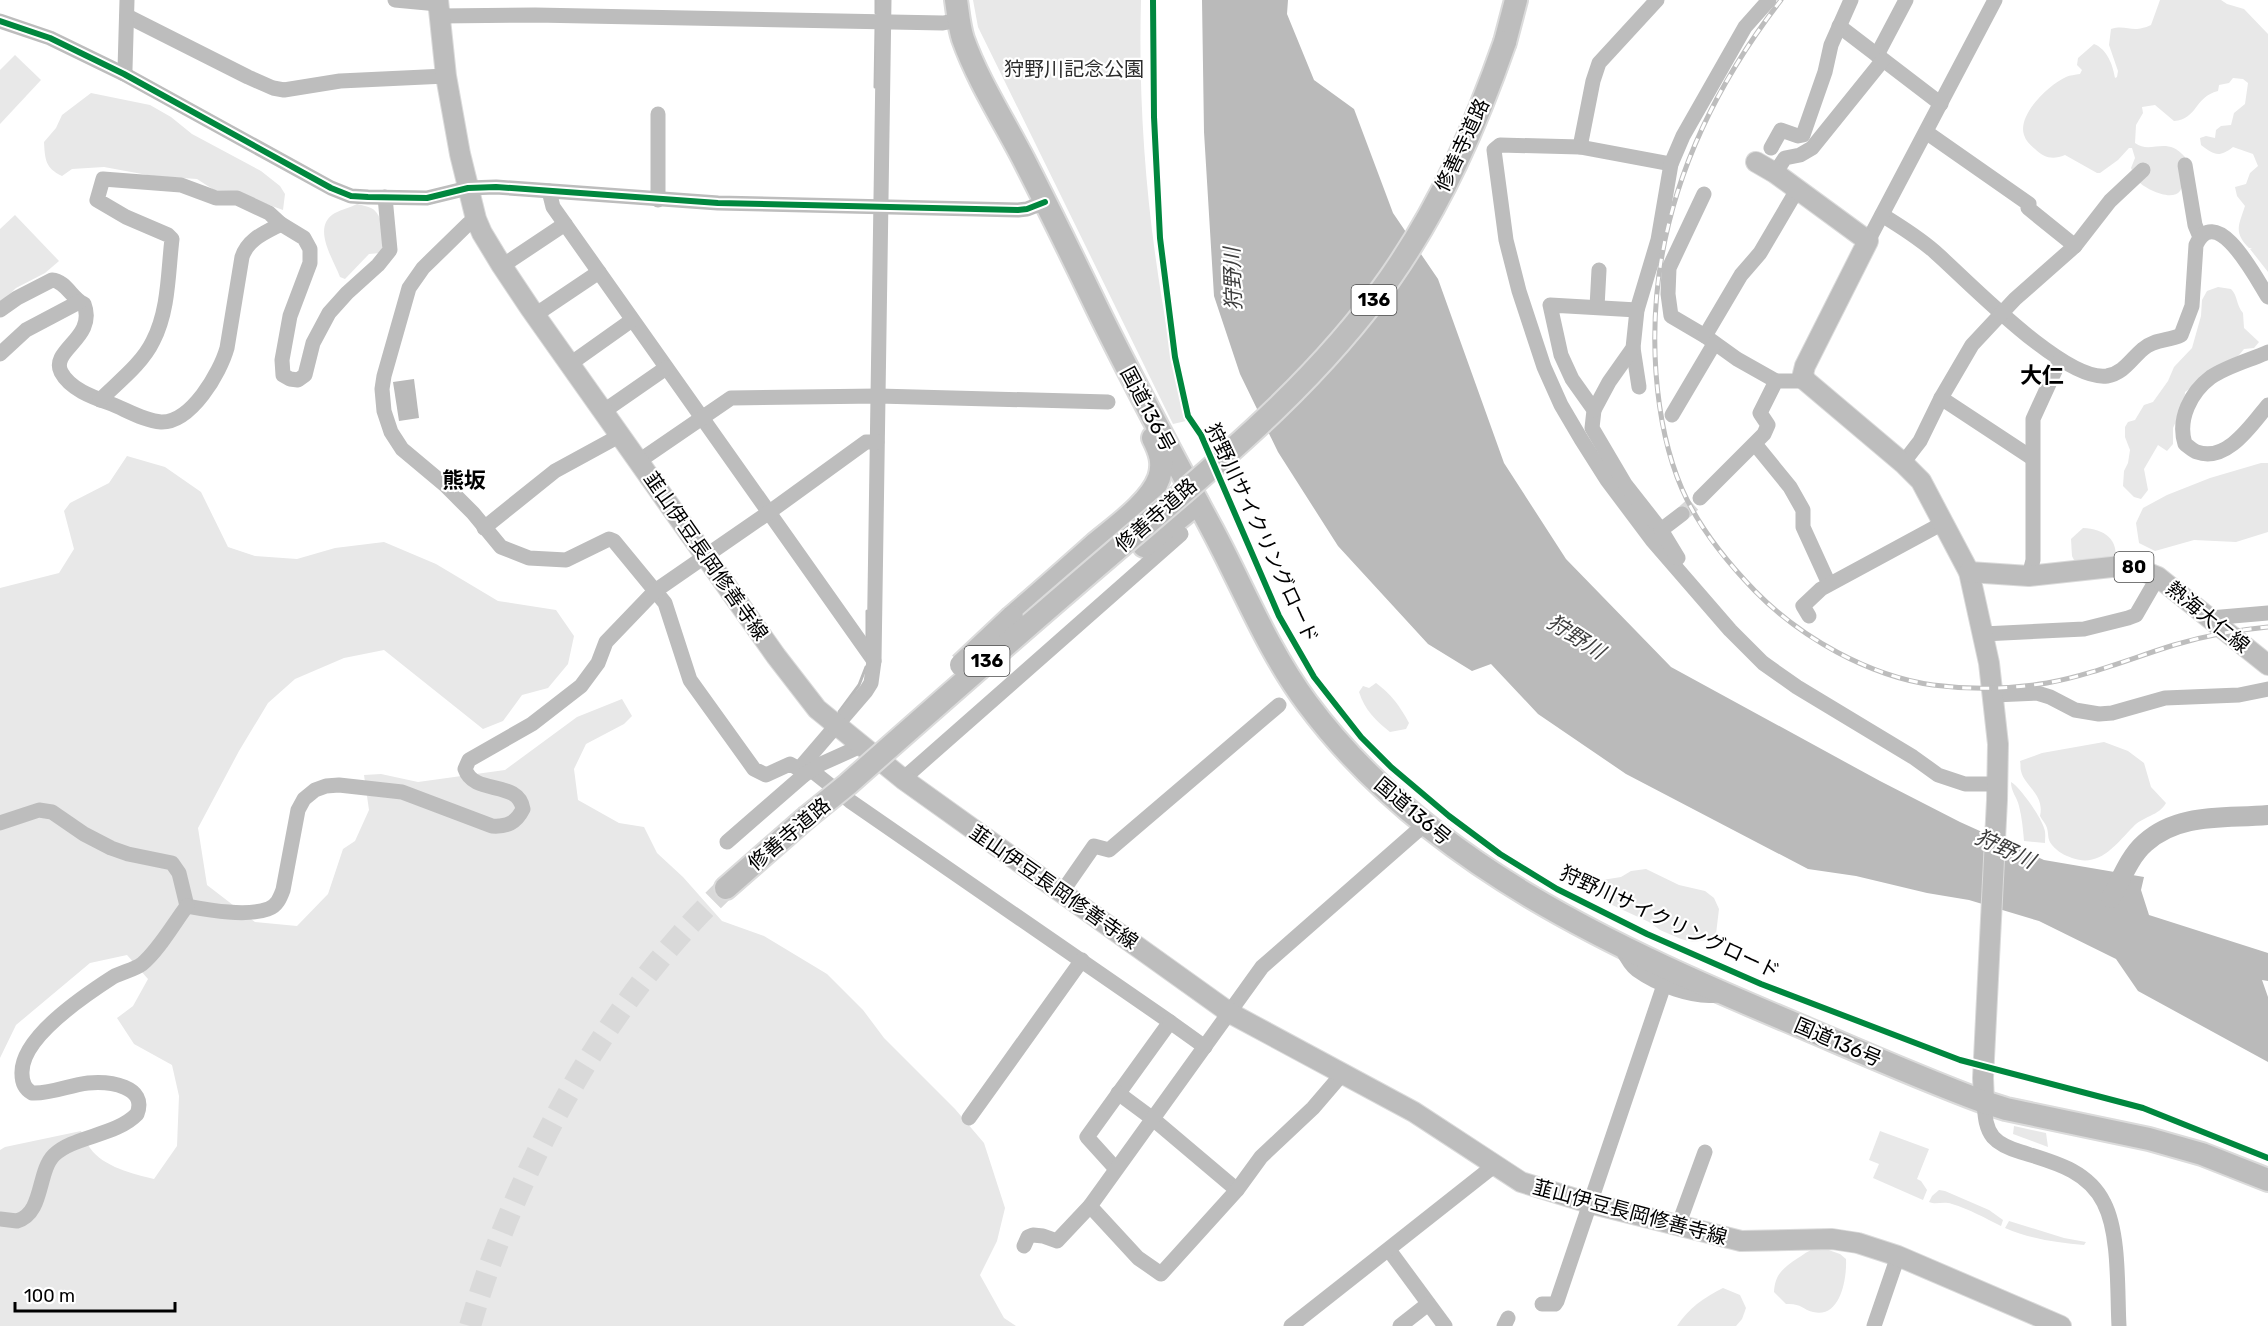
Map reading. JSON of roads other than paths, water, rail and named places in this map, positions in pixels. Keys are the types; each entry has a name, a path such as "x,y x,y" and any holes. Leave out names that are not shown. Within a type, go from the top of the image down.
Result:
{"highway":[{"name":"修善寺道路","path":"726,888 1169,505 1274,411 1337,346 1391,276 1445,187 1472,130 1489,86 1516,0"},
{"name":"国道136号","path":"957,10 963,38 974,63 1265,636 1306,702 1333,736 1400,804 1513,887 1618,944 1724,994 1984,1102 2006,1109 2149,1138 2202,1154 2268,1180"},
{"path":"806,818 847,771 1012,617 1146,498 1158,479 1161,456 1130,393 1124,362"},
{"path":"848,784 871,772 900,749 1031,643 1144,546 1173,532 1192,493 1170,487 1152,498 1146,498"}],"main road":[{"name":"韮山伊豆長岡修善寺線","path":"438,7 446,76 468,188 476,219 501,266 809,701 836,726 903,779 1230,1013 1414,1112 1532,1187 1741,1241 1832,1239 1858,1243 1898,1256 2061,1326"},
{"path":"1756,162 1868,241 1804,366 1803,374 1806,381 1903,463 1921,482 1969,572 1994,695 1998,744 1983,1078 1984,1102"},
{"name":"熱海大仁線","path":"1969,572 2029,576 2121,566 2133,567 2158,577 2268,665"}],"street":[{"path":"124,74 127,0"},
{"path":"395,0 438,7 535,15 884,22 943,23 957,10"},
{"path":"727,842 805,771 836,726 871,683 874,662 884,0"},
{"path":"1580,147 1593,81 1599,63 1657,0"},
{"path":"1639,387 1633,348 1637,310 1658,240 1671,164 1683,136 1745,27 1769,0"},
{"path":"1771,148 1780,130 1798,136 1803,135 1825,72 1831,45 1851,0"},
{"path":"1774,173 1785,158 1800,155 1812,148 1880,58 1906,0"},
{"path":"1868,241 1995,0"},
{"path":"126,16 278,89 340,81 446,76"},
{"path":"0,21 50,38 124,74 331,188 351,196 427,198 468,188 496,187 658,200 1018,210 1045,202"},
{"path":"1839,26 1941,104"},
{"path":"658,114 658,200"},
{"path":"1926,132 2029,204 2028,208 2075,246"},
{"path":"1671,164 1580,147 1500,145 1494,150 1506,240 1544,368 1561,405 1608,480 1653,540 1751,651 1771,669 1938,775 1997,792"},
{"path":"2185,165 2195,225 2200,237"},
{"path":"1903,463 1920,441 1941,398 1972,345 2002,313 2075,246 2110,201 2143,171"},
{"path":"100,400 142,357 153,341 160,323 167,289 172,239 97,200 103,179 181,185 216,198 237,198 269,213 280,224 304,238 312,256 290,316 282,360 283,375 298,380 305,375 313,343 328,313 378,265 390,250 386,197"},
{"path":"1672,415 1740,275 1765,245 1797,190"},
{"path":"549,191 553,207 874,662"},
{"path":"1704,194 1669,268 1668,294 1671,316 1776,381 1806,381"},
{"path":"1882,215 1934,251 2002,313 2060,360 2093,375 2115,374 2125,368 2144,347 2181,335 2192,306 2196,245 2200,237 2209,231 2218,232 2224,236 2268,297"},
{"path":"476,219 468,224 414,277 399,318 382,389 384,411 397,442 445,485 501,547 508,551 522,557 566,560 609,539 614,541 669,611 690,680 754,769 766,775 790,764 805,771 1205,1047"},
{"path":"0,310 17,298 56,280 86,308 85,326 63,353 59,368 73,387 158,422 170,421 186,412 212,383 223,362 245,248 252,240 280,224"},
{"path":"501,266 565,224"},
{"path":"1597,307 1599,270"},
{"path":"535,315 599,272"},
{"path":"0,354 26,330 79,302"},
{"path":"1594,410 1572,379 1561,355 1550,305 1637,310"},
{"path":"570,364 632,320"},
{"path":"1633,348 1609,382 1594,410 1592,428 1625,484 1661,530 1688,573 1691,585"},
{"path":"2268,352 2212,376 2199,388 2181,429 2185,444 2197,452 2211,454 2226,448 2237,442 2268,405"},
{"path":"2029,576 2033,560 2033,419 2060,360"},
{"path":"604,411 666,368"},
{"path":"1700,498 1764,434 1768,425 1760,413 1776,381"},
{"path":"639,461 731,398 878,396 1108,402"},
{"path":"1941,398 2032,458"},
{"path":"484,528 555,471 621,435"},
{"path":"187,906 245,912 270,909 278,901 283,890 298,810 304,799 326,786 339,785 402,792 492,826 507,825 515,821 523,809 522,803 506,790 470,779 465,769 468,760 532,724 581,686 598,663 606,642 655,591 866,442 877,442"},
{"path":"1755,444 1790,487 1803,510 1803,527 1829,584"},
{"path":"1661,530 1682,514"},
{"path":"1809,616 1803,606 1821,589 1943,523"},
{"path":"903,779 1084,619 1094,600 1173,532"},
{"path":"1983,634 2084,629 2128,618 2136,615 2158,577"},
{"path":"2210,618 2268,613"},
{"path":"1994,695 2037,693 2075,710 2099,714 2165,699 2239,695 2268,689"},
{"path":"1062,892 1094,846 1110,850 1279,705"},
{"path":"805,771 861,746"},
{"path":"0,823 39,810 52,812 84,834 111,848 172,863 179,873 187,906"},
{"path":"1024,1246 1028,1237 1033,1235 1057,1241 1090,1206 1262,967 1425,824"},
{"path":"0,1219 17,1221 29,1213 45,1171 54,1155 70,1146 112,1130 137,1114 139,1101 135,1094 118,1085 88,1083 49,1092 32,1093 23,1085 23,1063 36,1041 59,1017 115,976 141,964 187,906"},
{"path":"1618,944 1636,969 1664,985 1705,996 1724,994"},
{"path":"969,1118 1082,960"},
{"path":"1542,1304 1555,1304 1557,1301 1664,985"},
{"path":"1116,1169 1086,1137 1170,1022"},
{"path":"1090,1206 1138,1258 1161,1274 1237,1190 1262,1157 1313,1108 1343,1073"},
{"path":"1118,1093 1153,1119 1237,1190"},
{"path":"1984,1102 1989,1131 1994,1139 2014,1150 2077,1173 2098,1192 2114,1233 2119,1326"},
{"path":"1678,1226 1705,1152"},
{"path":"1291,1326 1495,1165"},
{"path":"1389,1250 1445,1326"},
{"path":"1874,1326 1898,1256"},
{"path":"1400,1326 1428,1304"}],"water":[{"name":"狩野川","path":"1202,0 1288,0 1287,14 1314,80 1354,109 1393,213 1438,279 1504,463 1566,559 1671,667 1880,781 1960,822 2044,860 2144,877 2141,890 2149,915 2268,953 2268,981 2262,980 2268,997 2268,1062 2138,991 2116,959 2039,921 1969,900 1927,893 1856,876 1808,869 1626,774 1538,714 1491,664 1472,671 1428,644 1338,546 1278,452 1240,374 1214,296 1204,132"},
{"path":"414,379 419,418 399,421 393,382"}],"waterway":[{"path":"876,0 876,13"},
{"path":"875,87 876,28"},
{"path":"867,611 867,640"},
{"path":"839,712 859,685 866,667"},
{"path":"2111,898 2134,855 2158,833 2173,826 2204,819 2268,815"}],"tunnel":[{"path":"1682,514 1700,498"},
{"path":"470,1326 489,1266 513,1207 570,1090 604,1035 642,982 682,933 726,888"}],"railway":[{"path":"1781,0 1751,42 1702,129 1683,175 1669,222 1660,271 1655,321 1656,373 1664,432 1682,489 1705,531 1724,556 1773,608 1815,639 1861,664 1885,673 1933,685 1990,688 2047,683 2095,671 2197,639 2268,627"}],"district":[{"name":"大仁","path":"2042,375"},
{"name":"熊坂","path":"464,480"}],"park label":[{"name":"狩野川記念公園","path":"1074,69"}]}
